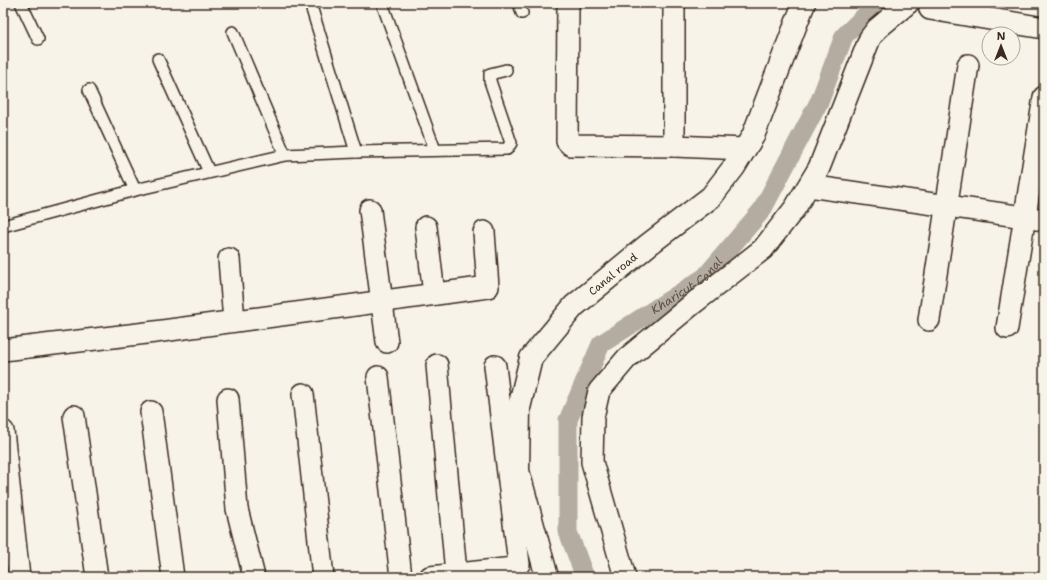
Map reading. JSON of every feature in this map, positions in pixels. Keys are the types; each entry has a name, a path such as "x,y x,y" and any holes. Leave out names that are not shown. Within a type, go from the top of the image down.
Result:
{"street":[{"path":"568,3 568,142 571,145 674,146 745,149"},
{"path":"674,3 674,146"},
{"name":"Canal road","path":"547,577 518,471 519,408 531,358 574,306 648,245 711,196 734,167 753,136 804,3"},
{"path":"625,577 592,462 593,417 599,391 626,358 763,248 795,208 819,168 870,38 877,29 908,3"},
{"path":"930,9 1044,28"},
{"path":"929,320 968,65"},
{"path":"1007,328 1034,218 1044,97"},
{"path":"809,186 1034,218"},
{"path":"370,210 387,342"},
{"path":"426,227 434,294"},
{"path":"3,350 488,287 484,232"},
{"path":"229,259 234,321"},
{"path":"437,365 456,573"},
{"path":"430,577 456,573 514,568 519,564 495,366"},
{"path":"378,377 401,577"},
{"path":"303,394 323,577"},
{"path":"228,399 237,509 254,577"},
{"path":"151,412 173,577"},
{"path":"74,416 97,577"},
{"path":"3,431 19,577"}],"lane":[{"path":"21,3 38,39"},
{"path":"310,3 356,152"},
{"path":"382,3 435,150"},
{"path":"233,32 286,155"},
{"path":"158,59 209,172"},
{"path":"3,226 136,190 286,155 506,149 511,143 490,81 490,74 506,70"},
{"path":"89,90 136,190"}],"waterway":[{"name":"Kharicut Canal","path":"585,577 568,532 568,420 601,344 705,277 762,210 820,100 844,36 878,3"}]}
